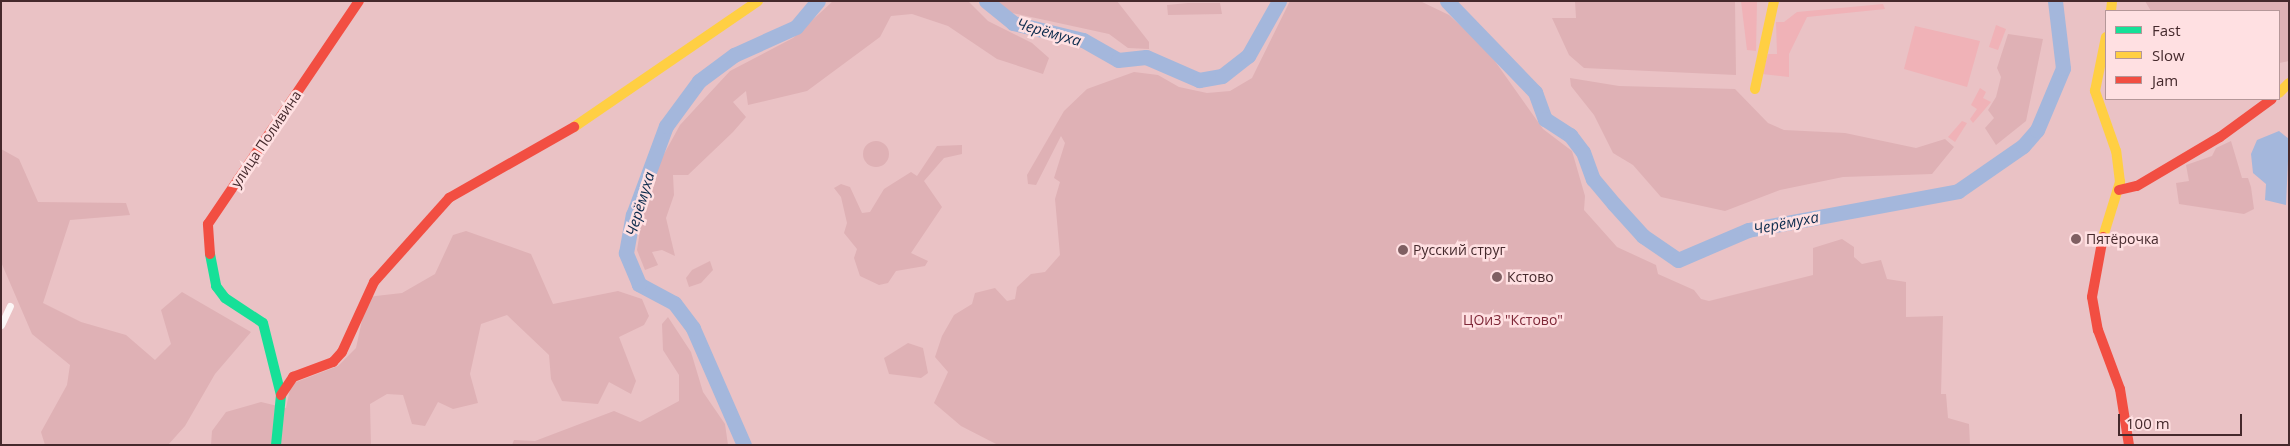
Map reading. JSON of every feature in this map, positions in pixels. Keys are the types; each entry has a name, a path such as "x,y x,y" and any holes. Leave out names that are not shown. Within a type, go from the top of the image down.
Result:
{"street":[{"name":"улица Поливина","path":"281,396 263,323 225,298 216,286 206,236 208,224 358,1"},
{"path":"276,445 281,396 293,377 338,357 374,282 449,198 601,112 668,59 758,1"},
{"path":"1755,88 1774,1"},
{"path":"2105,42 2095,91 2116,151 2119,190 2098,250 2092,297 2098,330 2120,389 2129,445"},
{"path":"2280,92 2289,83"},
{"path":"2119,190 2137,186 2227,133 2271,100"},
{"path":"1,325 10,306"}],"shaded area":[{"path":"1741,1 1757,1 1756,51 1747,50"},
{"path":"1883,4 1885,9 1807,17 1789,54 1789,77 1762,74 1768,54 1777,54 1776,22 1784,22 1797,12"},
{"path":"1996,25 2006,29 1998,50 1989,47"},
{"path":"1915,26 1980,41 1967,87 1904,69"},
{"path":"1980,88 1986,92 1983,98 1991,102 1973,123 1970,119 1977,109 1971,105"},
{"path":"1962,121 1967,123 1955,142 1948,137"}],"green space":[{"path":"833,1 968,1 988,21 1032,43 1049,58 1043,74 997,59 948,26 912,14 891,16 880,37 807,91 748,105 746,91 733,102 746,117 733,132 688,175 673,175 674,195 666,218 675,256 662,250 652,252 658,265 645,270 637,250 642,219 658,165 680,125 730,71 793,38"},
{"path":"992,1 1117,1 1149,42 1149,49 1128,48 1109,34 1012,13"},
{"name":"ЦОиЗ \"Кстово\"","path":"1290,1 1420,1 1449,15 1487,50 1543,129 1572,151 1585,196 1584,210 1617,247 1656,265 1658,274 1694,290 1701,299 1709,301 1813,275 1813,248 1842,239 1854,247 1854,257 1862,264 1881,260 1887,279 1906,282 1906,317 1943,316 1941,394 1946,394 1948,418 1969,424 1970,445 998,445 961,426 934,403 948,372 935,357 942,336 954,315 972,304 975,293 995,288 1007,301 1015,299 1017,287 1031,274 1045,272 1060,255 1055,199 1060,182 1054,178 1065,143 1061,136 1036,185 1028,184 1027,175 1064,111 1087,89 1134,72 1158,75 1179,87 1207,93 1230,91 1252,78"},
{"path":"1575,1 1735,1 1736,75 1584,68 1569,55 1552,18 1576,18"},
{"path":"2145,1 2289,1 2289,61 2280,63 2280,10 2150,10"},
{"path":"1220,3 1222,14 1168,15 1167,5"},
{"path":"2008,34 2043,39 2026,121 1996,145 1985,128 1994,118 1988,110 1996,97 2001,77 1997,68"},
{"path":"1570,78 1619,86 1735,89 1768,123 1784,130 1845,133 1916,148 1945,139 1954,147 1932,174 1843,177 1780,190 1725,211 1661,197 1633,165 1613,153 1594,115 1571,86"},
{"path":"876,141 885,145 889,154 885,163 876,167 867,163 863,154 867,145"},
{"path":"2231,141 2242,178 2248,178 2254,209 2244,214 2179,204 2176,183 2189,181 2186,165 2212,156 2216,148"},
{"path":"962,145 962,154 944,158 924,181 942,207 911,253 928,261 925,266 896,271 888,283 879,285 860,276 854,258 857,249 844,233 847,223 841,197 834,188 841,184 850,187 862,213 870,212 884,189 911,172 917,176 937,146"},
{"path":"1,149 19,159 38,202 126,203 130,215 70,220 43,303 81,322 126,335 155,360 171,344 161,310 182,292 251,332 215,374 185,426 168,445 45,445 41,432 67,385 70,365 32,334 1,262"},
{"path":"466,231 531,254 553,304 618,291 642,299 649,316 644,325 619,337 636,381 631,394 609,382 598,404 562,401 551,379 549,355 507,315 481,324 470,374 478,403 453,409 438,402 425,426 412,424 403,395 387,394 370,404 371,445 211,445 212,431 226,412 261,402 286,408 291,384 338,366 356,348 367,297 402,293 435,274 453,235"},
{"path":"710,261 713,270 701,283 689,287 686,278 692,270"},
{"path":"668,317 691,352 703,392 725,424 728,445 512,445 514,440 535,441 614,411 640,422 679,401 679,375 663,350 662,324"},
{"path":"908,343 923,348 928,373 921,378 889,374 884,358"}],"water":[{"path":"2279,131 2289,139 2286,205 2265,200 2266,184 2253,173 2251,154 2257,140"}],"waterway":[{"name":"Черёмуха","path":"744,445 693,328 674,303 639,284 626,253 633,215 666,126 699,81 734,55 796,27 818,1"},
{"name":"Черёмуха","path":"986,1 1013,23 1083,40 1118,60 1146,57 1199,80 1222,76 1248,56 1279,1"},
{"name":"Черёмуха","path":"1447,1 1535,92 1545,119 1570,135 1583,152 1593,179 1614,204 1643,236 1678,260 1748,230 1958,191 2023,146 2037,130 2063,68 2055,1"}],"traffic: fast":[{"path":"210,254 216,286 225,298 263,323 281,395 276,445"}],"traffic: slow":[{"path":"574,127 758,1"},
{"path":"1755,89 1774,1"},
{"path":"2111,10 2112,1"},
{"path":"2103,237 2120,182 2116,151 2095,91 2105,42"},
{"path":"2280,92 2289,83"}],"traffic: jam":[{"path":"210,254 208,224 359,1"},
{"path":"2119,190 2137,186 2220,137 2271,100"},
{"path":"281,395 293,377 333,362 342,352 374,282 449,198 574,127"},
{"path":"2103,237 2092,297 2098,330 2120,389 2129,445"}],"place":[{"name":"Пятёрочка","path":"2076,239"},
{"name":"Русский струг","path":"1403,250"},
{"name":"Кстово","path":"1497,277"}]}
